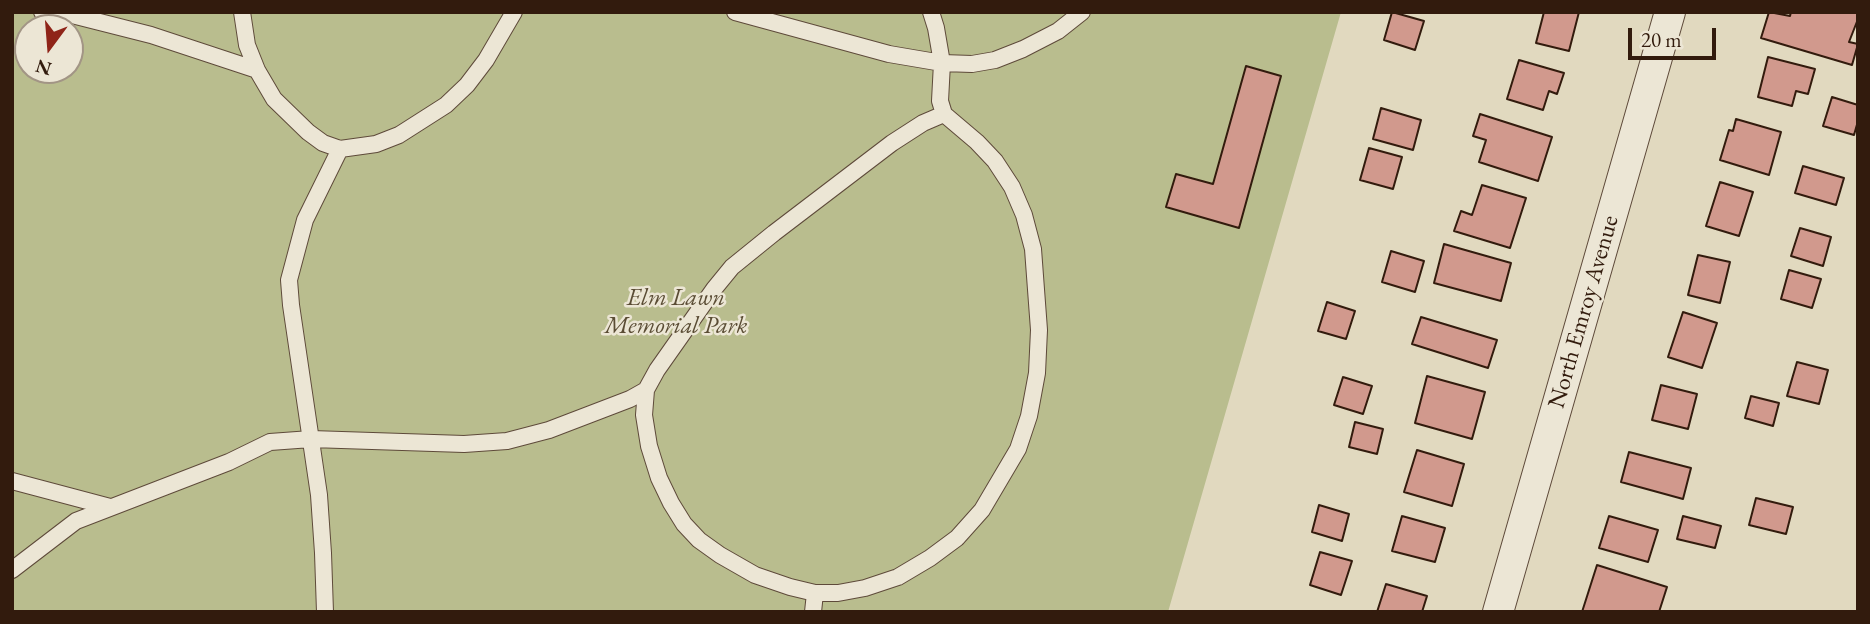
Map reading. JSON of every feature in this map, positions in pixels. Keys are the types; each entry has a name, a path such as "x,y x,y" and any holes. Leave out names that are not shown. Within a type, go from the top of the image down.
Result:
{"street":[{"name":"North Emroy Avenue","path":"1498,612 1670,12"}],"lane":[{"path":"42,12 72,15 151,35 257,70"},
{"path":"242,12 247,45 257,70 274,99 323,143 340,149 376,144 400,135 446,105 467,85 486,60 514,12"},
{"path":"735,12 889,54 942,63 972,64 995,60 1058,31 1082,12"},
{"path":"932,12 942,63 940,101 944,114 995,161 1012,187 1024,215 1033,249 1039,330 1037,373 1029,416 1017,449 982,510 957,538 898,577 865,588 838,593 815,593 755,575 699,540 684,524 671,503 659,478 649,446 644,415 646,390 657,370 732,267 892,144 923,123 944,114"},
{"path":"325,612 321,518 289,280 305,220 340,149"},
{"path":"12,570 76,521 229,461 270,442 311,439 419,444 507,441 549,430 646,390"},
{"path":"12,481 110,507"},
{"path":"813,612 815,593"}],"green space":[{"name":"Elm Lawn Memorial Park","path":"12,12 1341,12 1168,612 12,612"}],"building":[{"path":"1392,12 1424,21 1415,50 1384,40"},
{"path":"1544,12 1579,12 1569,51 1536,43"},
{"path":"1769,12 1790,16 1791,12 1858,12 1849,42 1858,44 1852,65 1761,38"},
{"path":"1768,57 1815,69 1808,94 1796,91 1792,106 1758,97"},
{"path":"1519,60 1564,73 1557,94 1549,91 1543,110 1507,99"},
{"path":"1246,66 1281,76 1239,228 1166,207 1176,174 1213,184"},
{"path":"1832,97 1858,105 1858,121 1854,135 1823,126"},
{"path":"1381,108 1421,120 1413,150 1373,139"},
{"path":"1480,114 1552,137 1538,181 1479,162 1486,140 1473,136"},
{"path":"1736,119 1781,132 1769,175 1720,160 1729,130 1733,131"},
{"path":"1369,148 1402,157 1393,189 1360,180"},
{"path":"1803,166 1844,178 1836,205 1795,193"},
{"path":"1720,182 1753,192 1739,236 1706,226"},
{"path":"1482,185 1526,198 1510,248 1454,231 1461,211 1472,215"},
{"path":"1800,228 1831,237 1823,266 1791,256"},
{"path":"1444,244 1511,263 1501,301 1434,283"},
{"path":"1391,251 1424,261 1415,292 1382,282"},
{"path":"1698,255 1730,262 1720,303 1688,295"},
{"path":"1789,270 1821,279 1812,308 1781,299"},
{"path":"1327,302 1355,311 1346,339 1318,331"},
{"path":"1683,312 1717,323 1702,368 1668,357"},
{"path":"1421,317 1497,340 1488,368 1412,344"},
{"path":"1797,362 1828,370 1819,404 1787,396"},
{"path":"1427,376 1485,392 1472,439 1415,423"},
{"path":"1343,377 1372,386 1363,414 1334,405"},
{"path":"1661,385 1697,394 1688,429 1652,420"},
{"path":"1751,396 1779,403 1773,426 1745,418"},
{"path":"1355,422 1383,429 1377,454 1349,447"},
{"path":"1417,450 1464,464 1452,506 1404,492"},
{"path":"1629,452 1691,468 1683,499 1621,482"},
{"path":"1756,498 1793,507 1786,534 1749,525"},
{"path":"1319,505 1349,514 1342,541 1312,532"},
{"path":"1402,516 1445,528 1435,562 1392,551"},
{"path":"1609,516 1658,530 1648,562 1599,548"},
{"path":"1683,516 1721,526 1715,548 1677,539"},
{"path":"1320,552 1352,561 1341,595 1310,585"},
{"path":"1597,565 1667,587 1659,612 1582,612"},
{"path":"1386,584 1427,596 1422,612 1377,612"}]}
